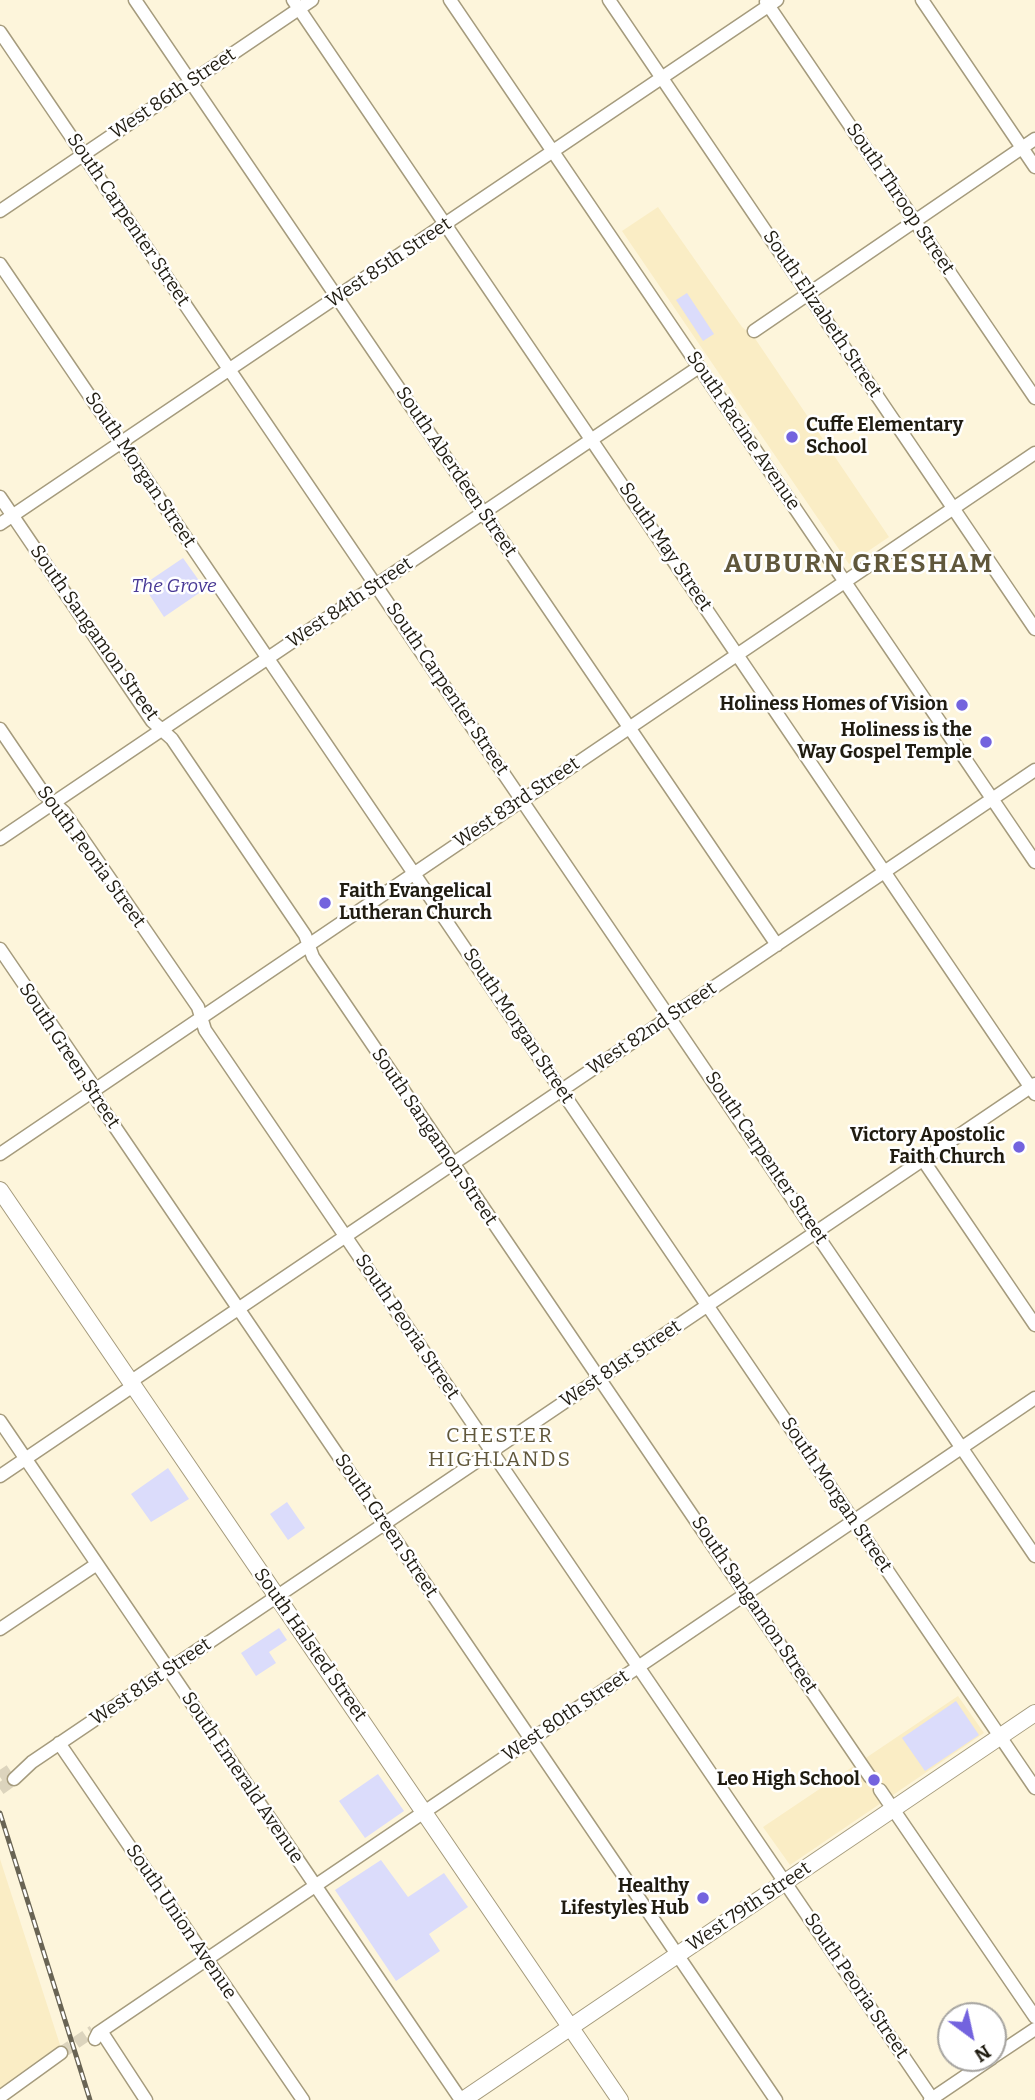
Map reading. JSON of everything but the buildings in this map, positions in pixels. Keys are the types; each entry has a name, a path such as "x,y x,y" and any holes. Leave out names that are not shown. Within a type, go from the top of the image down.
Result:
{"main road":[{"name":"South Halsted Street","path":"0,1190 620,2100"},
{"name":"West 79th Street","path":"462,2100 1035,1713"}],"street":[{"name":"South Aberdeen Street","path":"135,0 777,944"},
{"name":"West 86th Street","path":"0,211 191,82 296,4 312,0"},
{"name":"South Racine Avenue","path":"450,0 1035,862"},
{"name":"South Elizabeth Street","path":"609,0 1035,629"},
{"path":"922,0 1035,167"},
{"name":"West 85th Street","path":"0,524 553,152 770,2"},
{"name":"South Throop Street","path":"770,2 1035,398"},
{"name":"South May Street","path":"296,4 1033,1088"},
{"name":"South Carpenter Street","path":"0,32 1035,1556"},
{"path":"754,331 1035,139"},
{"name":"South Morgan Street","path":"0,264 1035,1788"},
{"name":"West 84th Street","path":"0,839 699,367"},
{"name":"West 83rd Street","path":"0,1154 1035,453"},
{"name":"South Sangamon Street","path":"0,497 152,721 172,739 453,1164 870,1777"},
{"name":"South Peoria Street","path":"0,729 54,803 64,812 190,996 205,1030 932,2099"},
{"name":"West 82nd Street","path":"0,1476 345,1236 1035,770"},
{"name":"South Green Street","path":"0,949 90,1081 98,1102 776,2100"},
{"name":"West 81st Street","path":"13,1774 1033,1088"},
{"path":"923,1160 1035,1325"},
{"name":"West 80th Street","path":"146,2100 97,2033 1035,1398"},
{"name":"South Emerald Avenue","path":"0,1421 462,2100"},
{"path":"0,1629 97,1564"},
{"name":"South Union Avenue","path":"59,1743 303,2100"},
{"path":"880,1790 1035,2017"},
{"path":"1007,2047 1035,2029"},
{"path":"0,2097 58,2059"},
{"path":"932,2099 971,2072"}],"shaded area":[{"name":"Cuffe Elementary School","path":"658,207 742,327 754,337 889,537 849,564 622,231"},
{"name":"Leo High School","path":"958,1696 984,1733 790,1865 763,1827"},
{"path":"0,1859 62,2051 0,2091"}],"green space":[{"path":"687,293 714,334 703,341 676,300"},
{"name":"The Grove","path":"183,558 205,589 164,617 143,585"},
{"path":"168,1468 189,1499 151,1522 131,1494"},
{"path":"287,1502 305,1528 288,1540 270,1514"},
{"path":"279,1628 287,1640 269,1652 276,1663 256,1676 241,1653"},
{"path":"956,1701 979,1735 925,1771 902,1738"},
{"path":"378,1774 404,1811 365,1838 339,1801"},
{"path":"381,1860 408,1897 444,1873 468,1907 429,1934 440,1951 396,1981 335,1890"}],"tunnel":[{"path":"0,1777 12,1769"},
{"path":"0,1789 14,1779"},
{"path":"61,2053 93,2031"}],"railway":[{"path":"0,1813 90,2100"}],"place":[{"name":"Cuffe Elementary School","path":"792,437"},
{"name":"Holiness Homes of Vision","path":"962,705"},
{"name":"Holiness is the Way Gospel Temple","path":"986,742"},
{"name":"Faith Evangelical Lutheran Church","path":"325,903"},
{"name":"Victory Apostolic Faith Church","path":"1019,1147"},
{"name":"Leo High School","path":"874,1780"},
{"name":"Healthy Lifestyles Hub","path":"703,1898"}],"district":[{"name":"AUBURN GRESHAM","path":"859,565"},
{"name":"CHESTER HIGHLANDS","path":"500,1448"}]}
